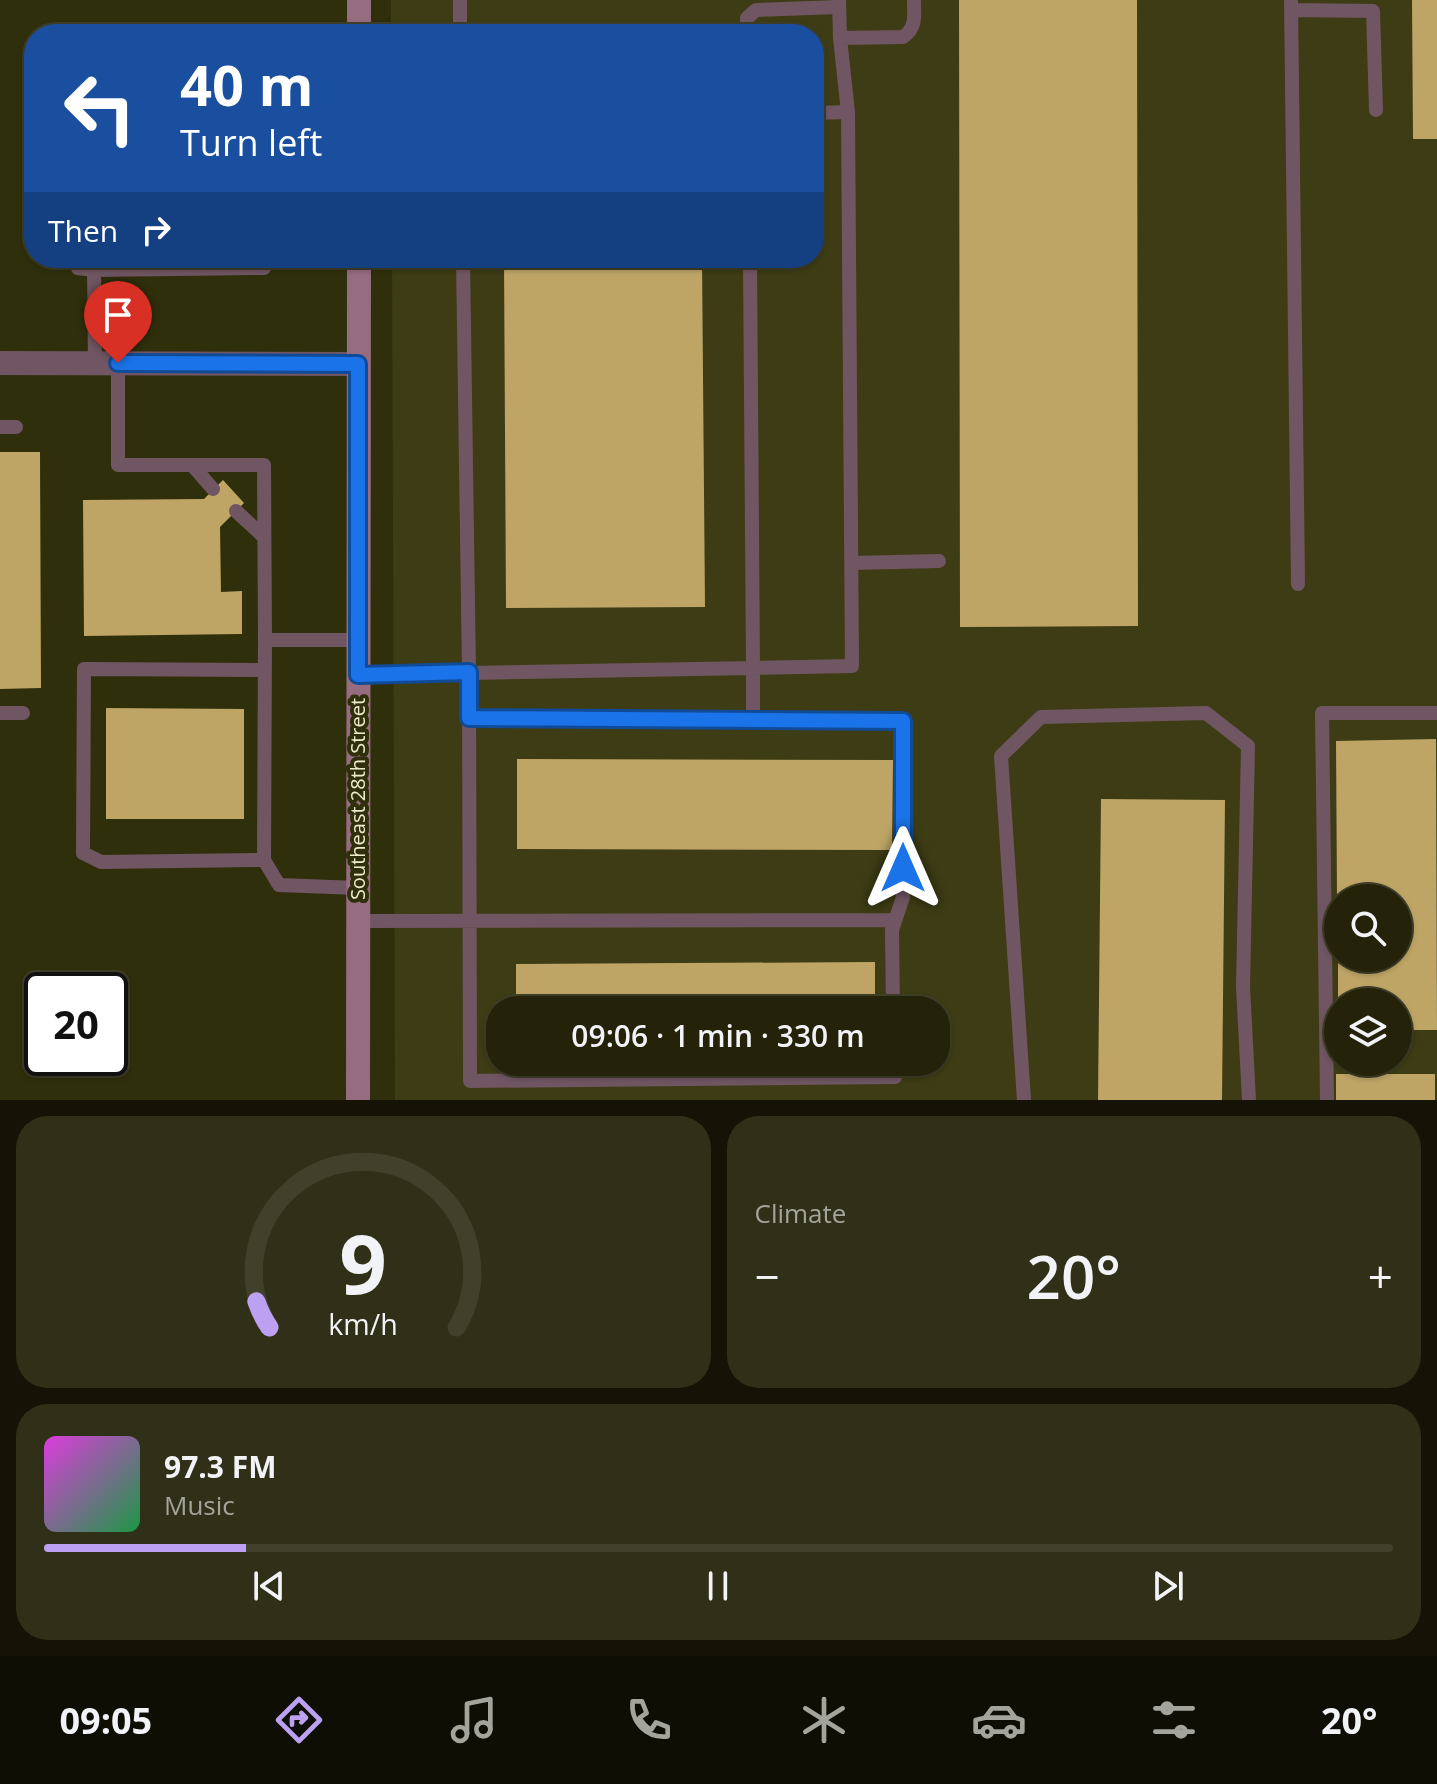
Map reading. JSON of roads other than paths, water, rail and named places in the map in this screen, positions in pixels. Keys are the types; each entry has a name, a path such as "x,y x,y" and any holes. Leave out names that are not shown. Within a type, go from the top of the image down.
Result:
{"main road":[{"path":"359,0 359,24"},
{"name":"Southeast 28th Street","path":"358,1100 359,268"}],"street":[{"path":"0,363 358,364"}],"lane":[{"path":"460,0 460,24"},
{"path":"840,38 903,37 914,25 914,0"},
{"path":"358,675 852,666 848,112 839,4 756,10 747,18 747,24"},
{"path":"1298,584 1292,5 1373,11 1376,110"},
{"path":"824,113 848,112"},
{"path":"78,268 264,268"},
{"path":"463,268 469,672 470,1081 895,1076"},
{"path":"750,268 753,720"},
{"path":"94,270 118,465 264,465 264,860 279,885 358,888"},
{"path":"0,427 16,427"},
{"path":"192,465 213,489"},
{"path":"236,511 264,537"},
{"path":"852,563 939,561"},
{"path":"265,640 358,640"},
{"path":"264,670 84,669 83,853 101,862 264,860"},
{"path":"0,713 23,713"},
{"path":"1024,1100 1001,756 1041,717 1206,713 1248,746 1243,987 1249,1100"},
{"path":"1327,1100 1322,713 1437,713"},
{"path":"469,718 903,721 903,897 892,930 893,996"},
{"path":"358,921 895,920"}]}
